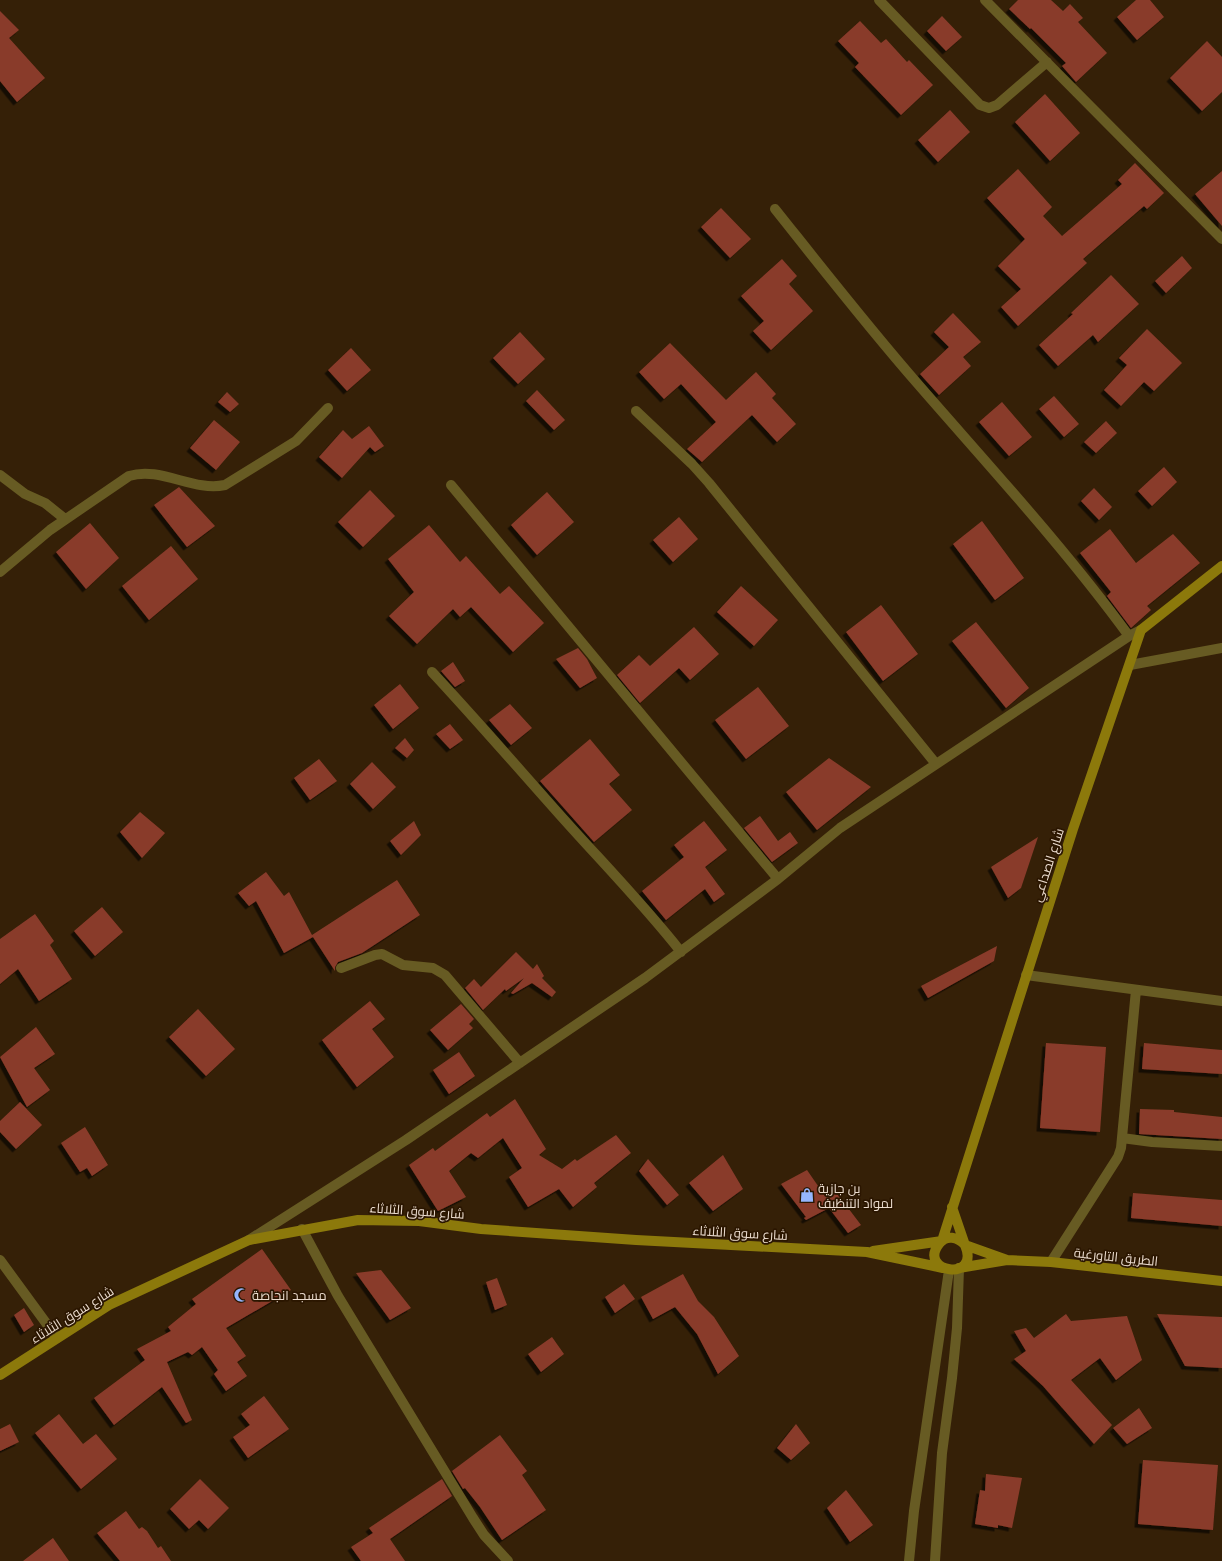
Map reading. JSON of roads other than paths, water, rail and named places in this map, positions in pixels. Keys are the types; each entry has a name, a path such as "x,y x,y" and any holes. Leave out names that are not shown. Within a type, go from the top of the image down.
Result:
{"street":[{"path":"879,0 980,105 988,108 997,105 1047,62"},
{"path":"985,0 1222,238"},
{"path":"775,209 916,382 991,466 1100,596 1128,636"},
{"path":"0,572 65,520 129,476 138,473 152,473 214,487 225,485 296,441 328,408"},
{"path":"636,411 692,464 709,483 936,764"},
{"path":"0,475 25,494 45,503 65,520"},
{"path":"451,485 778,879"},
{"path":"249,1240 406,1140 681,952 778,879 840,828 1128,636 1142,630 1222,566"},
{"name":"شارع الصداعي","path":"942,1241 1073,829 1142,630"},
{"path":"1130,665 1222,648"},
{"path":"432,672 486,729 552,806 653,916 681,952"},
{"path":"341,968 375,954 382,954 403,965 433,968 445,975 520,1063"},
{"path":"1026,975 1222,1001"},
{"path":"1051,1262 1118,1156 1122,1138 1136,990"},
{"path":"1122,1138 1152,1142 1222,1146"},
{"path":"935,1561 942,1453 957,1328 959,1268 966,1261 968,1255 952,1207"},
{"name":"شارع سوق الثلاثاء","path":"0,1375 109,1305 249,1240 302,1229 358,1220 419,1221 481,1228 636,1240 868,1252"},
{"path":"302,1229 338,1296 473,1518 484,1535 508,1561"},
{"path":"868,1252 942,1241 952,1237 962,1241 965,1245 1007,1260"},
{"path":"942,1241 936,1250 935,1255 936,1260 946,1269"},
{"path":"868,1252 946,1269 1007,1260"},
{"path":"0,1260 57,1338"},
{"name":"الطريق التاورغية","path":"1007,1260 1051,1262 1222,1281"},
{"path":"910,1561 914,1511 946,1269"}],"place":[{"name":"بن جازية لمواد التنظيف","path":"807,1195"},
{"name":"مسجد انجاصة","path":"241,1295"}]}
